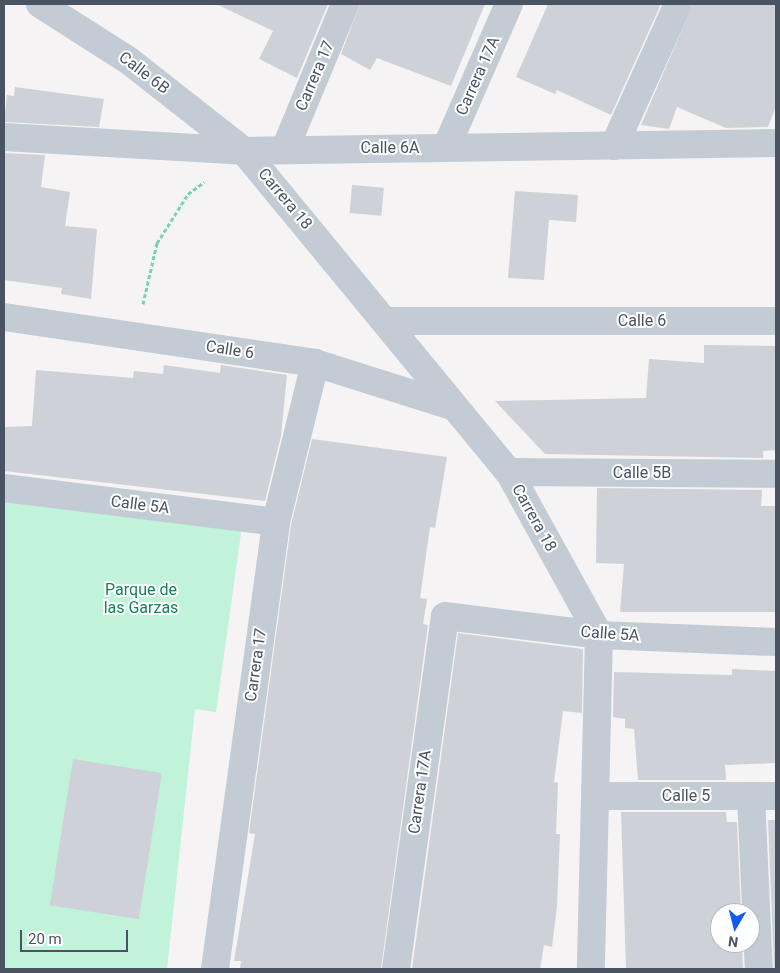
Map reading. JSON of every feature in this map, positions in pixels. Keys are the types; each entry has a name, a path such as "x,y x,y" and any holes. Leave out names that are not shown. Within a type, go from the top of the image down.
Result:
{"street":[{"name":"Calle 6B","path":"40,4 128,60 244,151"},
{"name":"Carrera 17","path":"285,149 345,4"},
{"name":"Carrera 17A","path":"446,148 509,4"},
{"path":"614,146 678,4"},
{"name":"Calle 6A","path":"4,137 244,151 614,146 774,138"},
{"name":"Carrera 18","path":"244,151 388,321 451,406 509,472 599,635 591,969"},
{"name":"Calle 6","path":"4,317 315,363 451,406"},
{"name":"Calle 6","path":"388,321 776,322"},
{"name":"Carrera 17","path":"215,969 276,522 315,363"},
{"name":"Calle 5B","path":"509,472 776,474"},
{"name":"Calle 5A","path":"4,488 276,522"},
{"name":"Carrera 17A","path":"396,969 445,616"},
{"name":"Calle 5A","path":"445,616 599,635 776,642"},
{"name":"Calle 5","path":"596,796 764,796"},
{"path":"759,969 764,796"}],"path":[{"path":"135,336 157,243 188,194 244,151"}],"green space":[{"name":"Parque de las Garzas","path":"4,493 234,521 241,533 216,712 195,709 167,969 4,969"}],"building":[{"path":"216,4 328,4 297,78 259,59 273,31"},
{"path":"360,4 485,4 451,86 377,58 370,70 341,54"},
{"path":"548,4 661,4 611,115 557,90 555,94 516,77"},
{"path":"693,4 776,4 776,106 768,127 726,128 677,107 669,129 641,125"},
{"path":"15,87 104,99 99,127 4,122 7,95 14,96"},
{"path":"4,153 45,155 41,187 70,192 65,226 97,229 91,299 61,294 62,288 4,280"},
{"path":"352,185 384,188 381,216 350,213"},
{"path":"515,191 578,195 576,222 549,220 544,280 508,278"},
{"path":"704,345 776,346 776,450 763,451 763,458 545,454 495,401 646,398 649,359 704,363"},
{"path":"164,365 220,373 221,365 287,375 281,436 265,501 4,471 4,427 32,426 36,370 133,378 134,371 163,374"},
{"path":"312,439 447,457 435,528 430,527 420,598 427,599 423,624 428,625 381,969 240,969 241,961 234,961 255,834 249,833 291,525"},
{"path":"597,488 762,490 761,506 776,506 776,612 620,612 624,564 596,563"},
{"path":"458,633 583,649 582,713 563,711 554,782 558,783 556,834 560,834 557,906 552,947 544,945 540,969 412,969"},
{"path":"732,669 776,671 776,763 725,765 726,780 638,780 634,729 625,728 625,719 613,717 614,672 732,675"},
{"path":"73,759 162,773 139,919 50,905"},
{"path":"621,812 726,812 727,822 737,822 741,903 710,903 710,953 742,953 743,969 626,969"},
{"path":"768,820 776,820 776,969 774,969"}]}
